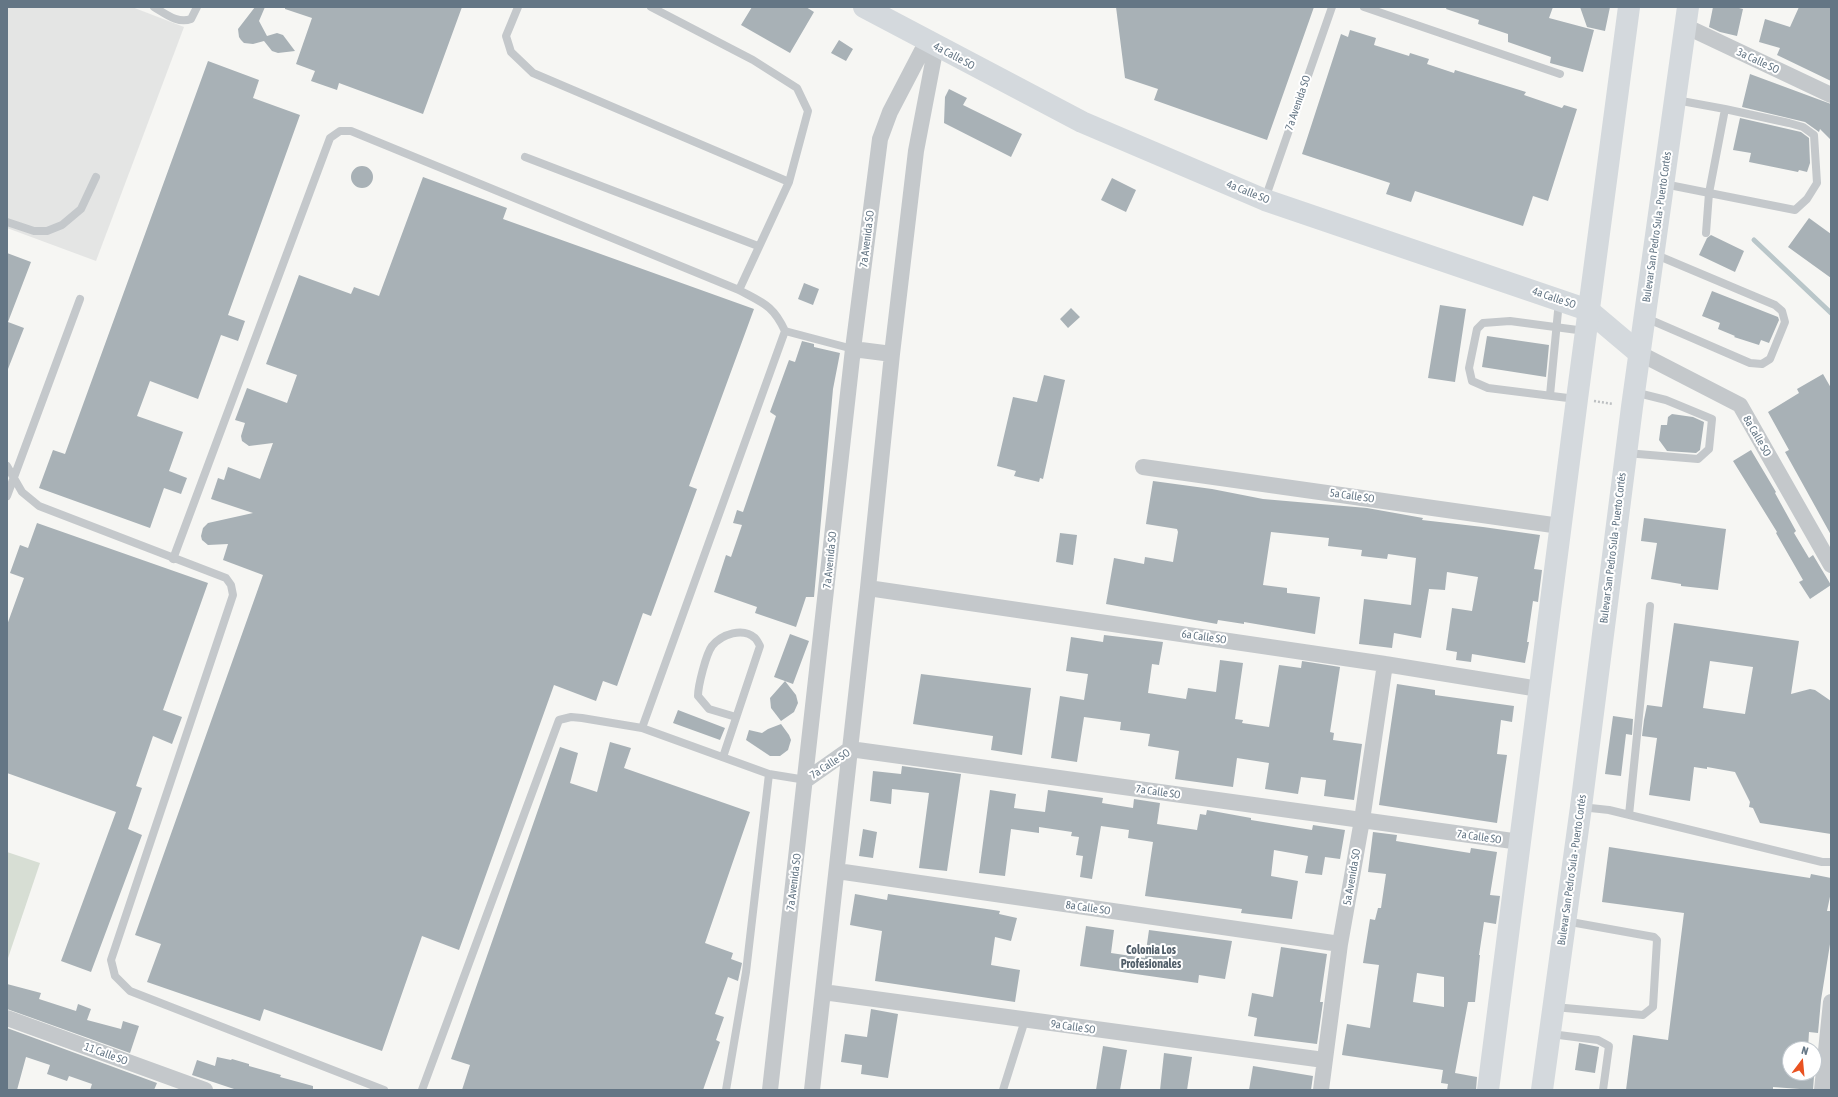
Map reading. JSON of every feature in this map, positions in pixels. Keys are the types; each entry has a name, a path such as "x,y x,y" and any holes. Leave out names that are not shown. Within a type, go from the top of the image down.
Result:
{"main road":[{"name":"4a Calle SO","path":"864,7 931,44 1082,122 1265,200 1588,310 1639,353"},
{"path":"1488,1090 1588,310 1629,7"},
{"name":"Bulevar San Pedro Sula - Puerto Cortés","path":"1542,1090 1639,353 1687,17"}],"street":[{"name":"3a Calle SO","path":"1687,17 1831,96"},
{"name":"7a Avenida SO","path":"770,1090 806,780 853,350 880,138 890,112 931,44"},
{"path":"812,1090 868,588 892,354 916,151 931,44"},
{"path":"853,350 892,354"},
{"name":"8a Calle SO","path":"1639,353 1740,405 1831,565"},
{"name":"5a Calle SO","path":"1143,467 1560,526"},
{"name":"6a Calle SO","path":"868,588 1385,664 1539,689"},
{"name":"5a Avenida SO","path":"1321,1090 1340,944 1362,820 1385,664"},
{"name":"7a Calle SO","path":"806,780 850,749 1520,842"},
{"name":"8a Calle SO","path":"837,871 1340,944"},
{"name":"9a Calle SO","path":"823,992 1324,1060"},
{"path":"1822,1090 1831,1002"},
{"name":"11 Calle SO","path":"7,1018 174,1085 205,1090"}],"lane":[{"path":"154,7 174,18 184,21 192,19 197,7"},
{"path":"518,7 506,36 511,52 533,73 789,182"},
{"path":"651,7 753,60 798,88 808,111 789,182 758,246 739,290"},
{"name":"7a Avenida SO","path":"1265,200 1332,7"},
{"path":"1364,7 1560,74"},
{"path":"1663,184 1795,210 1806,199 1817,183 1814,135 1803,127 1725,109 1675,100"},
{"path":"1706,234 1709,193 1725,109"},
{"path":"173,559 330,138 340,131 351,131 739,290 770,308 778,315 785,331 642,728"},
{"path":"526,157 758,246"},
{"path":"7,222 34,231 47,231 62,225 81,209 96,177"},
{"path":"1644,317 1750,363 1762,364 1770,359 1785,322 1782,311 1775,305 1653,253"},
{"path":"7,496 80,298"},
{"path":"1550,395 1560,300"},
{"path":"1577,399 1488,388 1472,381 1469,368 1477,329 1483,323 1510,321 1586,331"},
{"path":"785,331 853,350"},
{"path":"1626,453 1698,459 1709,449 1712,419 1666,400 1633,399"},
{"path":"7,466 22,492 39,506 173,559 226,578 231,585 232,595 111,960 115,976 130,991 384,1090"},
{"path":"1629,816 1650,606"},
{"path":"723,757 760,646 755,638 742,632 726,635 712,646 698,685 698,696 708,709 736,717"},
{"path":"422,1090 559,720 577,717 642,728 769,774 806,780"},
{"path":"726,1090 746,972 769,774"},
{"path":"1580,807 1609,810 1822,862 1831,862"},
{"path":"1553,1007 1643,1015 1653,1007 1657,940 1654,937 1564,921"},
{"path":"1003,1090 1025,1020"},
{"path":"1549,1033 1598,1040 1609,1046 1604,1090"}],"path":[{"path":"1577,399 1633,399"}],"shaded area":[{"path":"7,7 132,7 184,27 96,261 7,228"},
{"path":"7,852 40,863 7,961"}],"building":[{"path":"255,7 265,7 259,21 267,36 277,33 283,35 295,51 278,53 272,51 264,41 253,44 244,43 241,40 238,29"},
{"path":"285,7 462,7 423,114 339,83 337,90 311,81 315,71 296,64 312,18 285,9"},
{"path":"752,7 806,7 814,12 790,53 741,25"},
{"path":"1116,7 1314,7 1267,140 1154,100 1158,89 1125,78"},
{"path":"1447,7 1553,7 1549,18 1594,30 1583,72 1550,63 1551,57 1508,42 1508,34 1478,24 1479,20 1446,9"},
{"path":"1580,7 1610,7 1605,31 1587,27"},
{"path":"1713,7 1735,7 1743,9 1737,36 1720,32 1709,27"},
{"path":"1799,7 1831,7 1831,81 1777,55 1780,48 1759,42 1765,19 1790,27"},
{"path":"1350,30 1376,38 1374,45 1409,56 1410,53 1429,59 1427,64 1454,73 1455,70 1526,92 1524,95 1562,108 1564,105 1577,109 1548,201 1533,196 1523,226 1415,191 1411,202 1386,194 1390,183 1302,154 1341,34 1348,37"},
{"path":"839,40 853,49 846,61 831,53"},
{"path":"208,61 259,80 253,98 300,115 228,315 245,321 238,341 221,335 198,399 150,381 137,416 183,432 169,471 187,478 181,494 164,488 150,528 39,488 53,450 65,454"},
{"path":"1750,74 1831,104 1831,140 1820,129 1819,132 1805,122 1742,107"},
{"path":"949,89 967,98 963,105 1022,134 1011,157 944,123 945,97"},
{"path":"1740,118 1801,132 1809,138 1810,163 1807,172 1799,170 1798,172 1749,162 1751,153 1733,150"},
{"path":"362,166 370,169 373,177 370,185 362,188 354,185 351,177 354,169"},
{"path":"423,177 507,208 503,219 754,309 689,486 697,489 651,616 643,613 617,686 603,681 596,701 554,685 459,950 422,936 382,1051 264,1009 260,1021 147,982 161,944 135,935 263,575 223,560 228,544 208,545 202,540 201,536 203,528 208,523 253,513 211,499 218,478 224,480 228,467 260,479 273,443 249,446 242,441 241,436 245,423 235,420 247,388 287,403 297,375 266,364 299,275 351,294 354,287 379,296"},
{"path":"1112,178 1136,190 1126,212 1101,200"},
{"path":"1809,218 1831,234 1831,278 1788,247"},
{"path":"1711,235 1744,251 1735,272 1699,255 1707,238"},
{"path":"7,253 31,262 8,322 24,328 8,369"},
{"path":"804,283 819,289 813,305 798,299"},
{"path":"1712,291 1778,317 1779,320 1769,343 1761,340 1759,345 1734,337 1735,336 1718,329 1720,323 1702,316"},
{"path":"1440,305 1466,309 1455,382 1428,378"},
{"path":"1071,308 1080,317 1068,328 1060,319"},
{"path":"1487,336 1549,345 1546,377 1482,367"},
{"path":"802,341 814,344 814,347 840,353 833,389 814,597 806,597 796,627 755,613 757,607 714,592 726,555 731,557 742,525 733,523 737,510 743,512 776,416 770,412 789,360 795,362"},
{"path":"1823,374 1831,388 1831,535 1785,452 1789,450 1768,412 1799,393 1797,389"},
{"path":"1044,375 1065,380 1043,479 1040,478 1039,482 1014,476 1016,471 997,466 1013,397 1037,402"},
{"path":"1672,414 1693,417 1704,422 1700,450 1696,453 1667,451 1659,440 1661,425 1667,425 1668,417"},
{"path":"1751,450 1776,492 1775,493 1796,531 1794,533 1809,558 1813,555 1831,585 1810,599 1799,582 1803,580 1776,533 1777,532 1733,461"},
{"path":"1153,481 1212,489 1263,499 1367,508 1423,518 1422,520 1540,535 1534,569 1542,570 1538,602 1533,601 1527,642 1529,642 1525,663 1472,654 1471,662 1456,660 1457,652 1446,650 1452,608 1472,611 1478,577 1447,572 1445,590 1429,589 1421,638 1394,633 1392,648 1359,644 1364,599 1411,605 1416,558 1388,554 1387,559 1361,556 1362,550 1328,546 1329,538 1271,532 1263,585 1287,588 1287,593 1320,597 1315,634 1244,622 1244,624 1218,620 1217,624 1106,604 1114,558 1144,564 1145,557 1173,562 1178,532 1177,529 1146,524"},
{"path":"1644,518 1726,529 1718,590 1681,586 1681,584 1651,579 1657,543 1641,541"},
{"path":"37,523 208,583 163,710 182,717 172,744 153,736 136,786 142,788 128,829 142,835 91,972 61,961 116,812 7,773 7,625 24,578 10,573 20,545 28,548"},
{"path":"1060,533 1077,535 1073,565 1056,562"},
{"path":"1674,623 1799,641 1791,694 1810,689 1815,690 1831,701 1831,834 1760,823 1753,808 1749,807 1750,802 1735,772 1707,767 1707,769 1694,767 1690,801 1649,795 1657,738 1642,736 1644,720 1647,705 1662,707","holes":["1710,661 1753,667 1745,714 1703,708"]},
{"path":"790,634 809,641 793,684 774,677"},
{"path":"1104,635 1163,642 1159,665 1152,664 1148,693 1186,699 1188,688 1216,692 1220,660 1243,663 1235,719 1243,720 1242,723 1269,727 1279,665 1301,668 1302,661 1340,667 1330,732 1334,733 1333,740 1362,744 1354,800 1324,796 1326,780 1301,777 1298,794 1265,789 1269,763 1237,758 1233,787 1175,779 1179,751 1148,746 1150,734 1120,730 1121,722 1084,717 1077,762 1051,758 1060,696 1084,700 1088,674 1066,671 1071,637 1103,642"},
{"path":"921,674 1031,688 1022,755 991,750 993,736 913,724"},
{"path":"785,681 796,695 798,703 794,712 781,721 771,708 770,698"},
{"path":"1397,684 1435,690 1435,695 1514,706 1512,722 1501,720 1497,754 1507,755 1497,823 1379,805"},
{"path":"678,710 725,728 720,740 673,723"},
{"path":"1613,716 1633,719 1632,735 1626,734 1621,776 1605,774"},
{"path":"781,724 791,740 788,750 780,756 770,756 746,740 749,730 762,733"},
{"path":"610,742 631,748 624,768 750,812 705,943 733,953 731,959 742,963 738,981 728,977 715,1014 724,1017 716,1040 720,1042 703,1090 462,1090 470,1065 451,1059 560,747 578,753 570,783 597,792"},
{"path":"902,766 961,774 947,871 919,868 929,793 892,789 891,804 870,801 873,771 901,774"},
{"path":"990,790 1016,794 1014,808 1045,812 1048,790 1103,798 1102,803 1133,808 1134,799 1160,803 1157,824 1197,830 1200,814 1206,815 1207,810 1251,818 1251,820 1312,830 1313,825 1345,830 1340,859 1325,857 1322,875 1305,873 1308,856 1274,850 1271,876 1298,881 1292,919 1241,913 1242,909 1145,896 1153,842 1128,838 1129,830 1101,826 1092,879 1080,877 1083,856 1076,855 1079,837 1071,836 1072,832 1039,827 1039,833 1011,829 1005,876 979,873"},
{"path":"863,829 877,832 873,858 859,856"},
{"path":"1373,832 1397,835 1396,841 1445,849 1470,853 1471,848 1497,852 1490,895 1500,896 1496,924 1484,922 1479,955 1475,1002 1468,1002 1455,1073 1477,1077 1476,1090 1447,1090 1448,1084 1441,1083 1443,1070 1342,1055 1347,1024 1370,1028 1379,965 1363,963 1370,919 1375,920 1378,908 1381,908 1386,874 1368,872","holes":["1417,973 1444,977 1444,1007 1413,1002"]},
{"path":"1609,847 1810,878 1811,874 1831,878 1831,892 1827,911 1831,911 1831,938 1821,1000 1818,1033 1809,1032 1808,1041 1782,1041 1782,1081 1814,1081 1813,1090 1773,1087 1773,1090 1626,1090 1633,1035 1668,1040 1684,913 1602,902"},
{"path":"855,894 887,900 888,894 1000,911 999,914 1017,918 1011,941 995,937 991,965 1020,970 1015,1002 875,981 882,931 850,925"},
{"path":"1086,926 1114,930 1111,953 1145,958 1149,930 1232,941 1225,979 1199,975 1198,983 1080,966"},
{"path":"1281,947 1327,954 1320,1002 1323,1002 1317,1044 1254,1036 1257,1018 1248,1016 1252,993 1273,997"},
{"path":"7,984 41,993 39,999 76,1011 78,1004 91,1009 87,1020 121,1029 123,1021 139,1026 130,1053 7,1009"},
{"path":"871,1009 898,1014 888,1078 861,1074 862,1065 841,1062 845,1034 867,1037"},
{"path":"7,1028 157,1083 154,1090 90,1090 92,1084 69,1076 67,1081 47,1074 50,1065 26,1057 17,1090 7,1090"},
{"path":"1579,1043 1599,1047 1595,1073 1575,1070"},
{"path":"1103,1046 1127,1050 1120,1090 1096,1090"},
{"path":"1164,1053 1192,1057 1187,1090 1160,1090"},
{"path":"217,1057 232,1059 249,1064 249,1066 281,1075 280,1077 313,1086 313,1090 237,1090 192,1075 197,1060 215,1066"},
{"path":"1253,1066 1313,1076 1311,1090 1249,1090"}],"waterway":[{"path":"1754,240 1831,313"}],"district":[{"name":"Colonia Los Profesionales","path":"1151,957"}]}
